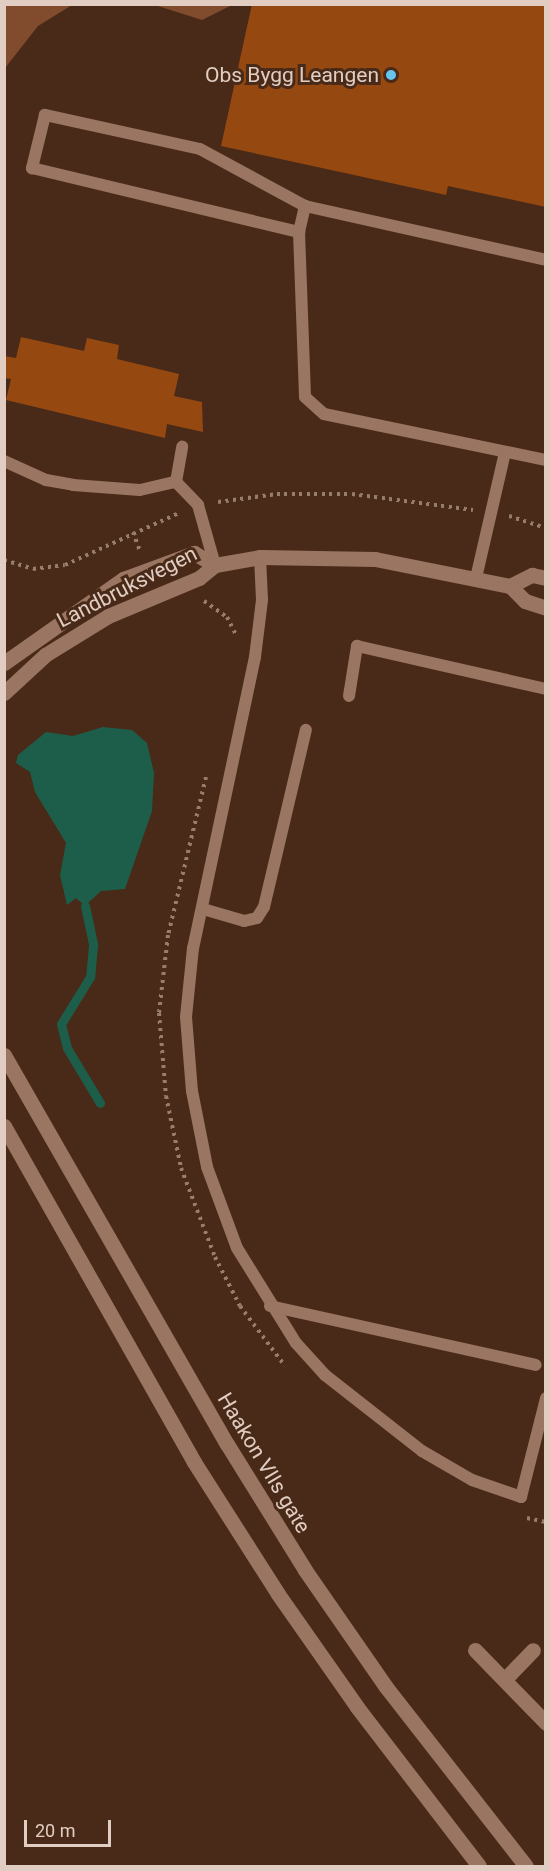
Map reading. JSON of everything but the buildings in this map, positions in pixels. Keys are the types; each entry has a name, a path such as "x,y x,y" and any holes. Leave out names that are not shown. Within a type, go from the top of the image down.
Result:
{"main road":[{"name":"Landbruksvegen","path":"4,663 123,579 194,553 215,565"},
{"name":"Landbruksvegen","path":"4,693 45,656 88,627 199,578 215,565 260,558 375,559 510,586 525,601 546,608"},
{"path":"510,586 532,575 546,578"},
{"name":"Haakon VIIs gate","path":"4,1055 227,1444 305,1570 386,1687 526,1866"},
{"path":"4,1126 194,1462 278,1594 357,1707 479,1866"},
{"path":"475,1650 505,1678 546,1723"},
{"path":"505,1678 533,1650"}],"lane":[{"path":"299,232 32,168 45,115 200,149 305,206 546,260"},
{"path":"305,206 299,232 305,396 324,414 546,460"},
{"path":"176,482 182,447"},
{"path":"476,578 505,452"},
{"path":"4,461 46,480 74,485 140,489 176,482"},
{"path":"176,482 198,505 215,565"},
{"path":"260,558 262,600 255,657 203,909 186,1017 192,1091 207,1167 237,1248 270,1306 325,1375 378,1419 472,1480 521,1497 546,1398"},
{"path":"349,696 357,646 546,689"},
{"path":"203,909 244,921 256,918 264,907 306,730"},
{"path":"270,1306 536,1365"}],"path":[{"path":"4,561 33,569 65,565 133,532 198,505 277,494 352,494 441,509 493,511 546,528"},
{"path":"133,532 142,557"},
{"path":"198,601 210,602 227,617 235,647"},
{"path":"207,773 168,935 159,1012 166,1096 182,1168 215,1257 240,1306 293,1374"},
{"path":"519,1516 546,1522"}],"shaded area":[{"path":"5,4 72,5 38,26 5,68"},
{"path":"155,5 232,5 202,20"},
{"path":"103,727 132,730 147,743 154,773 152,811 125,889 101,891 85,906 76,898 67,905 60,875 66,843 35,792 30,772 16,763 18,755 46,732 73,736"}],"waterway":[{"path":"85,906 93,945 90,977 61,1024 67,1048 100,1103"}],"place":[{"name":"Obs Bygg Leangen","path":"391,75"}]}
